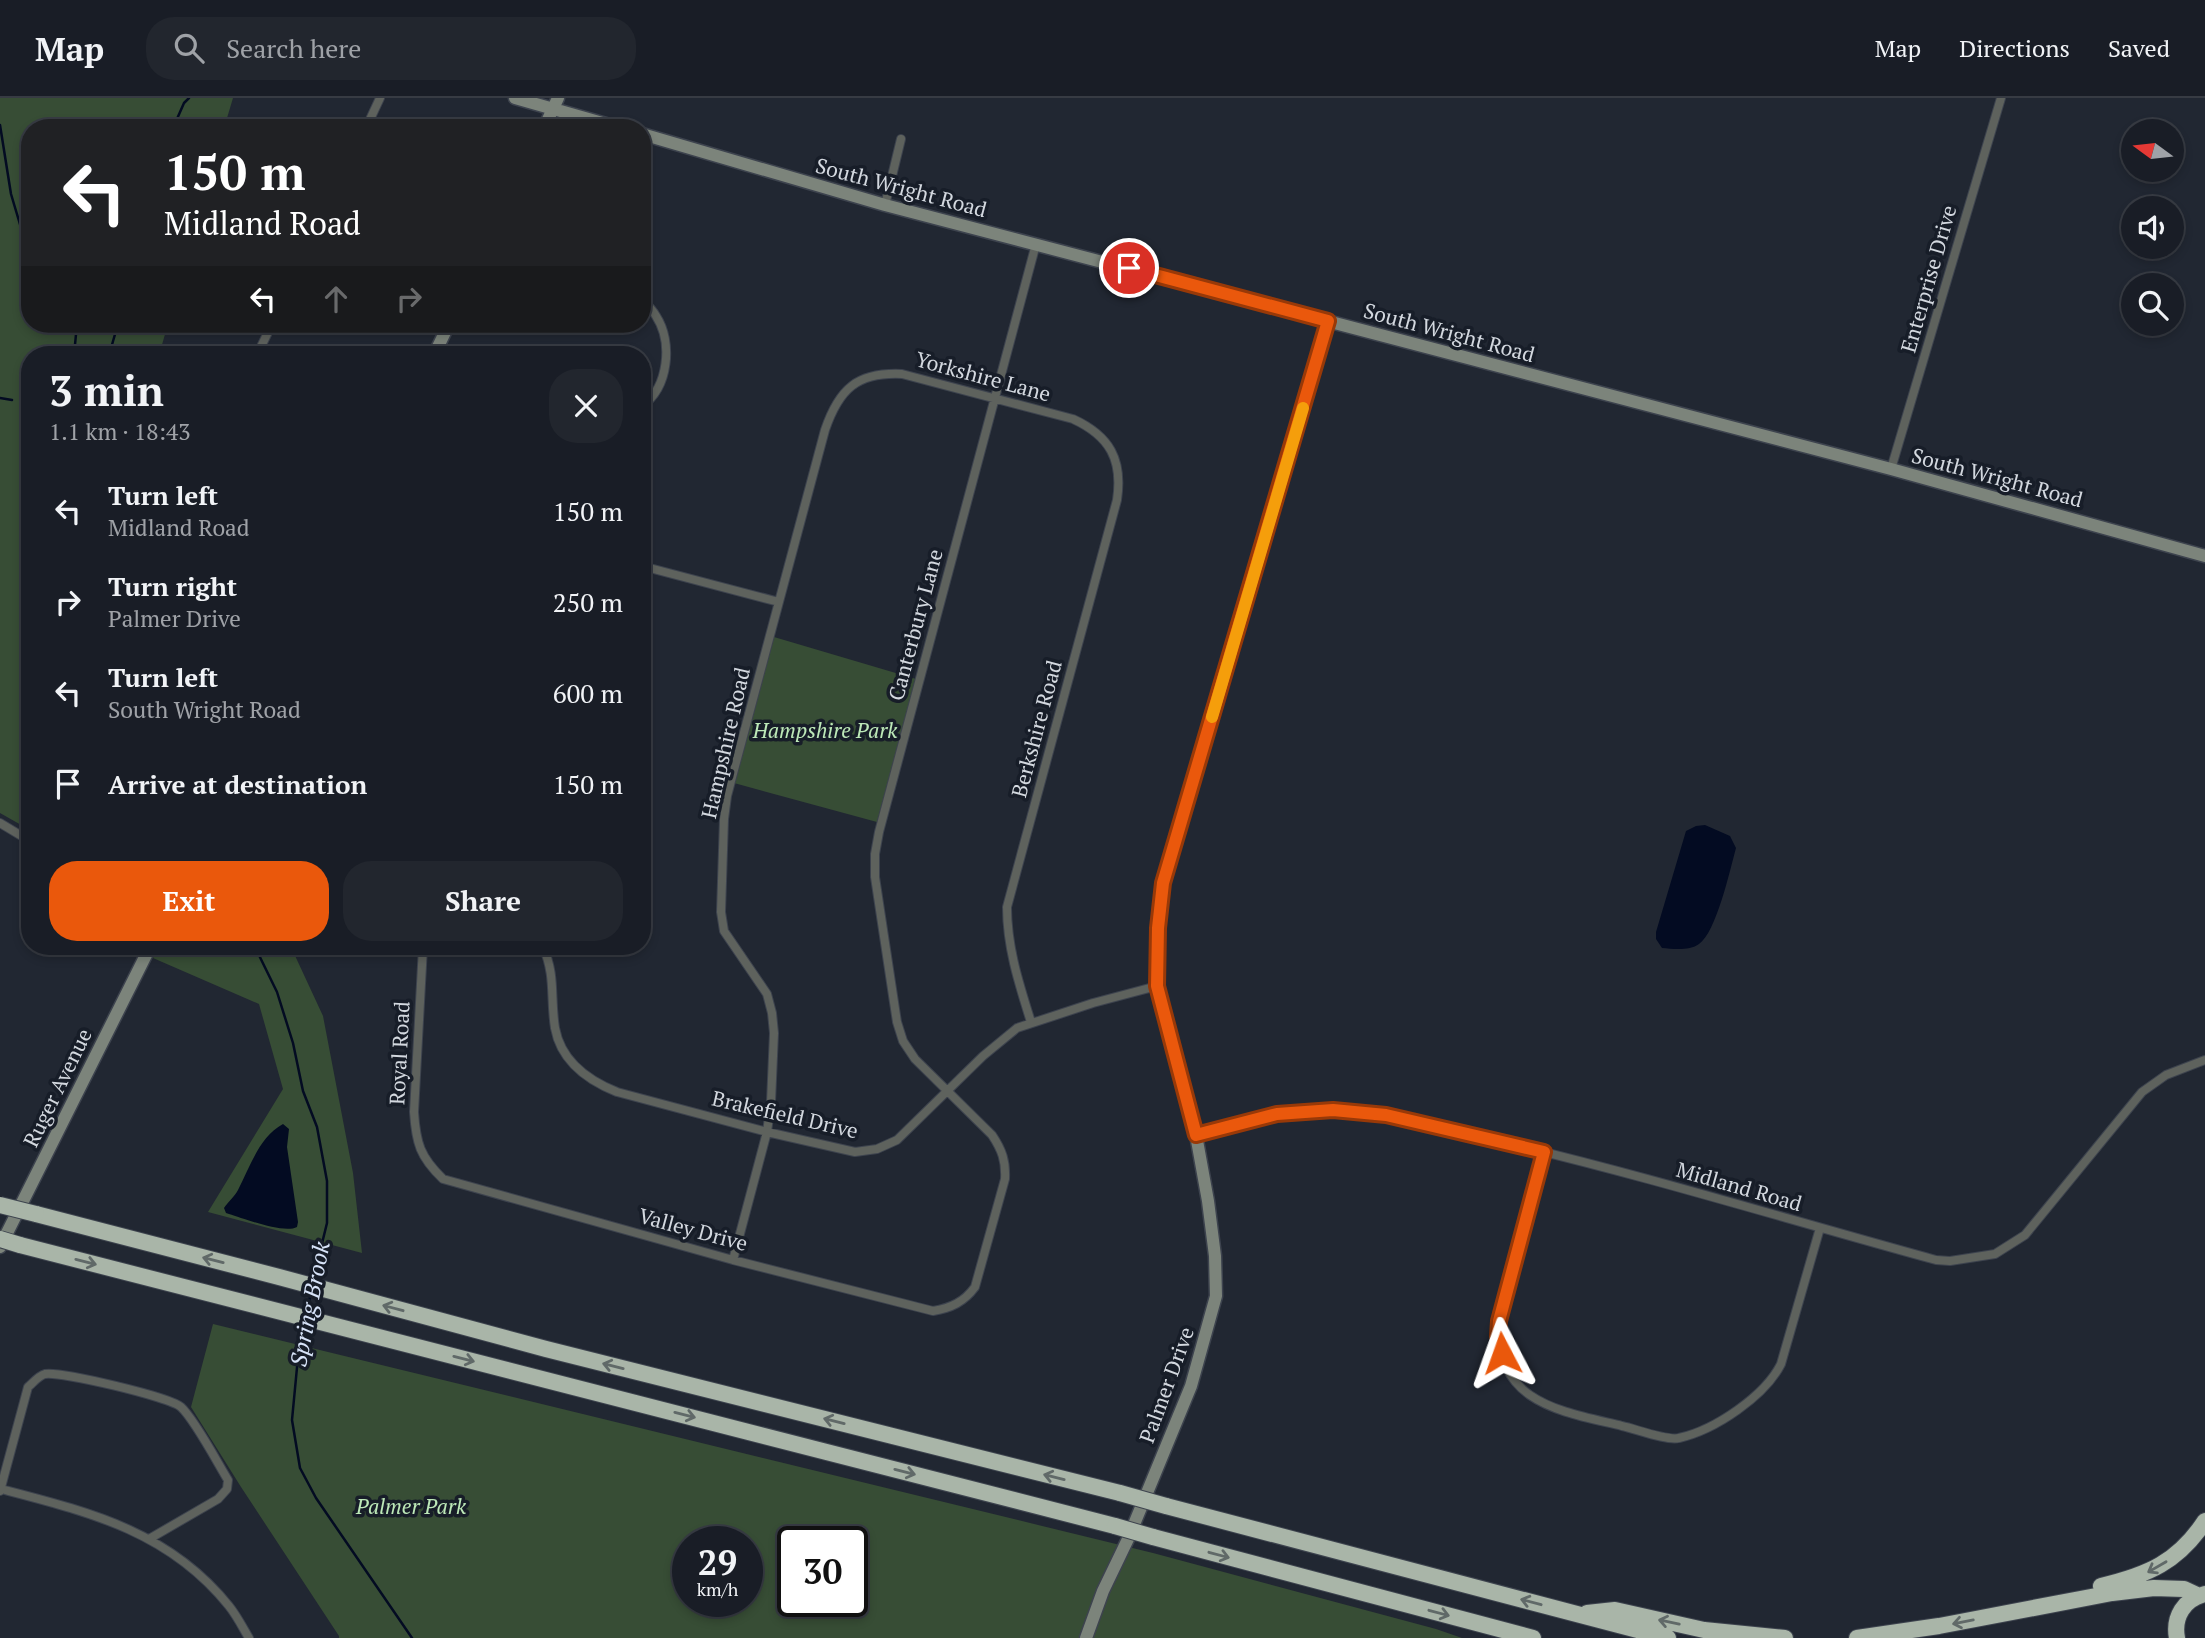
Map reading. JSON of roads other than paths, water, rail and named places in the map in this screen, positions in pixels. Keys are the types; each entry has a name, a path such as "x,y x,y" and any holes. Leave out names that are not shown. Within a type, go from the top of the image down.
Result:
{"highway":[{"path":"0,1205 545,1349 1121,1493 1668,1638"},
{"path":"0,1240 1115,1527 1506,1634 1533,1638"},
{"path":"1994,1616 2033,1602 2152,1571 2187,1546 2205,1521"},
{"path":"1857,1638 1994,1616 2112,1593 2154,1588 2184,1589 2203,1594"},
{"path":"2175,1636 2177,1620 2183,1608 2203,1594"},
{"path":"1576,1614 1615,1610 1703,1629 1785,1638"}],"street":[{"path":"370,119 380,98"},
{"path":"514,98 556,103 597,119"},
{"name":"Enterprise Drive","path":"1891,469 2001,98"},
{"path":"548,119 556,103"},
{"name":"South Wright Road","path":"651,137 884,205 1891,469 2205,556"},
{"path":"884,205 901,139"},
{"name":"Canterbury Lane","path":"958,1303 975,1287 1004,1179 1005,1163 1001,1148 992,1135 915,1059 903,1041 897,1023 875,877 875,854 1037,244"},
{"path":"651,310 657,317 665,338 666,361 660,383 651,397"},
{"name":"Palmer Drive","path":"1086,1638 1103,1591 1128,1539 1191,1386 1216,1296 1215,1256 1196,1135 1157,986 1158,928 1163,883 1328,321"},
{"name":"Yorkshire Lane","path":"842,394 869,376 902,374 1073,419 1091,427 1110,447"},
{"name":"Hampshire Road","path":"733,1260 767,1132 774,1033 767,994 724,931 720,891 724,819 727,796 825,430 832,410 842,394"},
{"name":"Berkshire Road","path":"1031,1022 1010,946 1007,907 1117,500 1120,484 1118,468 1110,447"},
{"path":"651,568 779,602"},
{"path":"0,823 21,836"},
{"name":"Ruger Avenue","path":"0,1247 146,955"},
{"name":"Royal Road","path":"423,955 414,1112 415,1133 425,1160"},
{"name":"Brakefield Drive","path":"547,955 551,965 555,1029 563,1051 576,1069 594,1083 617,1092 767,1132 855,1152 877,1149 897,1140 991,1049 1017,1028 1157,986"},
{"name":"Midland Road","path":"1196,1135 1277,1114 1333,1110 1386,1115 1672,1185 1943,1261 1995,1254 2025,1235 2142,1092 2166,1075 2202,1063"},
{"path":"1544,1152 1499,1321 1498,1336 1507,1369 1523,1391 1553,1409 1676,1439 1711,1426 1735,1411 1771,1381 1781,1364 1820,1228"},
{"name":"Valley Drive","path":"425,1160 443,1178 733,1260 933,1311 958,1303"},
{"path":"149,1539 218,1499 228,1489 228,1480 186,1412 177,1404 71,1376 47,1374 39,1377 28,1387 0,1490 97,1515 149,1539 187,1563 210,1584 230,1608 249,1638"}],"water":[{"path":"1705,825 1730,836 1736,848 1717,915 1699,944 1686,949 1662,948 1656,939 1656,932 1686,831"},
{"path":"283,1124 289,1129 287,1147 297,1227 283,1229 226,1213 224,1208 237,1192 261,1145"}],"waterway":[{"path":"177,119 189,98"},
{"name":"Spring Brook","path":"0,125 11,194 21,228"},
{"name":"Spring Brook","path":"75,346 76,333"},
{"path":"112,346 115,333"},
{"path":"0,398 12,400"},
{"name":"Spring Brook","path":"259,955 277,992 293,1043 303,1091 317,1127 327,1181 327,1223 313,1280"},
{"name":"Spring Brook","path":"306,1314 311,1293"},
{"name":"Spring Brook","path":"304,1324 292,1420 300,1468 316,1498 412,1638"}],"park label":[{"name":"Hampshire Park","path":"825,731"},
{"name":"Palmer Park","path":"411,1507"}]}
